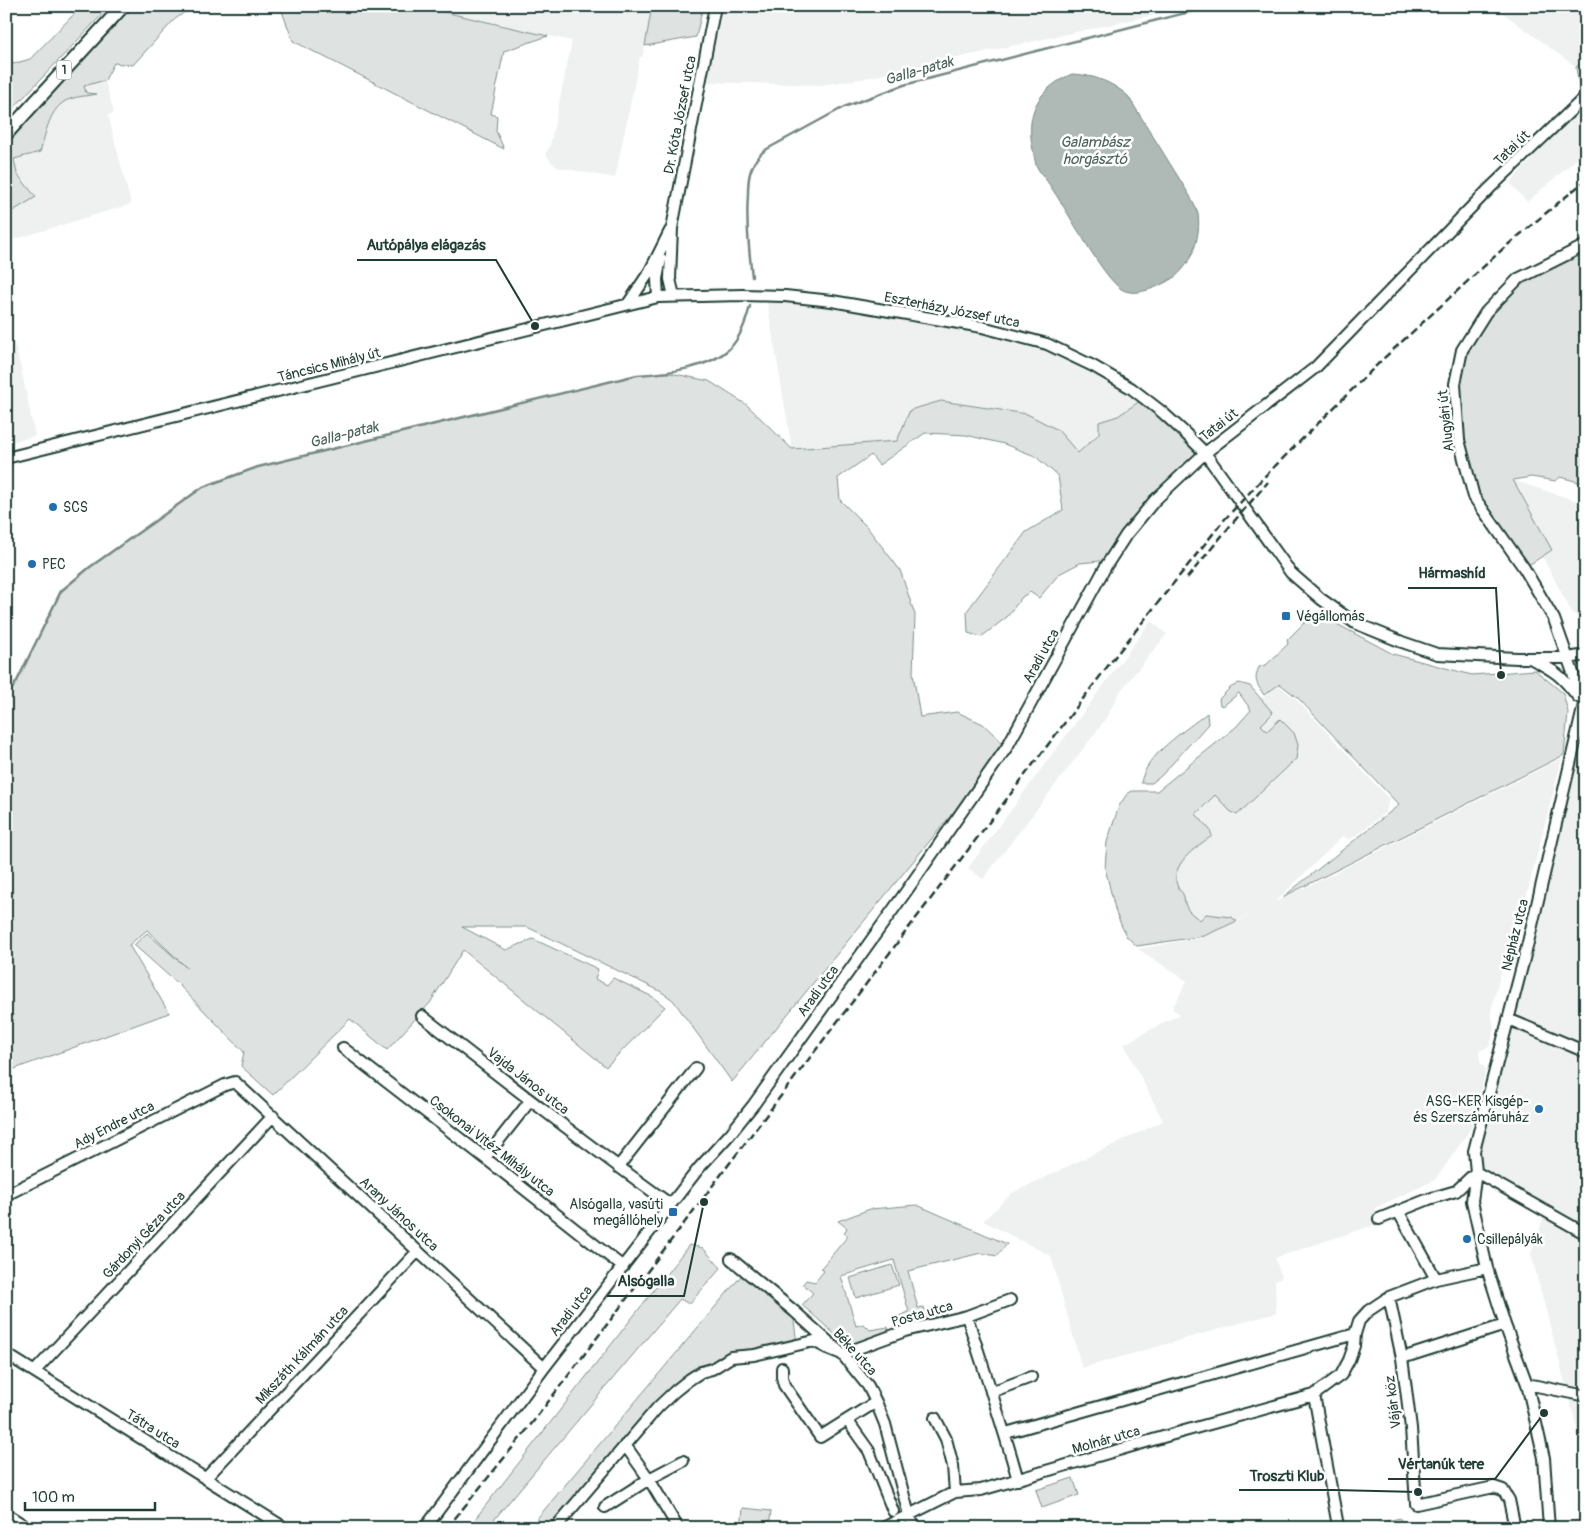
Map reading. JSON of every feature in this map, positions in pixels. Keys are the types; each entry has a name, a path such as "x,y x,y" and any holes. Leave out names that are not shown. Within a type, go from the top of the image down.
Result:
{"main road":[{"name":"1","path":"6,134 123,6"}],"street":[{"name":"Dr. Kóta József utca","path":"674,296 670,278 672,228 715,6"},
{"name":"Tatai út","path":"1586,96 1490,188 1316,367 1204,453 1291,573 1321,599 1355,623 1437,654 1517,658 1568,658 1586,655"},
{"name":"Dr. Kóta József utca","path":"628,304 650,271 672,228"},
{"name":"Alugyári út","path":"1568,658 1554,619 1536,587 1474,497 1459,440 1455,384 1462,350 1486,312 1518,279 1586,245"},
{"name":"Dr. Kóta József utca","path":"658,298 657,279 663,247"},
{"name":"Eszterházy József utca","path":"658,298 674,296 785,296 982,327 1047,344 1093,366 1141,395 1179,427 1204,453"},
{"name":"Táncsics Mihály út","path":"6,458 658,298"},
{"name":"Aradi utca","path":"425,1528 544,1368 670,1204 754,1104 1007,747 1106,566 1126,535 1155,500 1204,453"},
{"path":"1529,658 1554,671 1585,701"},
{"path":"1568,658 1585,701"},
{"name":"Népház utca","path":"1526,1384 1487,1268 1472,1202 1476,1172 1474,1150 1526,951 1585,701"},
{"name":"Vajda János utca","path":"422,1016 530,1101 670,1204"},
{"path":"1508,1019 1586,1052"},
{"name":"Csokonai Vitéz Mihály utca","path":"343,1048 623,1267"},
{"path":"618,1167 696,1068"},
{"name":"Arany János utca","path":"235,1082 544,1368"},
{"name":"Ady Endre utca","path":"6,1195 225,1085 235,1082"},
{"path":"485,1158 530,1101"},
{"name":"Gárdonyi Géza utca","path":"34,1372 273,1116"},
{"path":"1378,1219 1429,1199 1456,1192 1476,1172 1586,1234"},
{"path":"1398,1211 1436,1278"},
{"name":"Mikszáth Kálmán utca","path":"206,1478 418,1251"},
{"name":"Béke utca","path":"731,1259 842,1354 868,1386 884,1424 909,1515 915,1528"},
{"name":"Molnár utca","path":"883,1528 955,1492 981,1490 1314,1395 1341,1375 1352,1353 1354,1334 1359,1321 1368,1311 1389,1297 1436,1278 1487,1268"},
{"name":"Vájár köz","path":"1389,1297 1402,1358 1411,1428 1416,1504 1494,1487 1503,1490 1509,1500 1515,1528"},
{"name":"Posta utca","path":"842,1354 906,1331 967,1316 1010,1300"},
{"path":"967,1316 1006,1433 1018,1480"},
{"path":"1402,1358 1505,1325"},
{"path":"1006,1433 1354,1334"},
{"path":"554,1528 658,1407 675,1391 701,1372 712,1369 731,1358 754,1355 814,1341 842,1354"},
{"name":"Tátra utca","path":"6,1354 285,1528"},
{"path":"782,1368 784,1385 820,1437 876,1402"},
{"path":"991,1392 1032,1377"},
{"path":"1549,1528 1544,1458 1526,1384 1586,1396"},
{"path":"1314,1395 1338,1526"},
{"path":"935,1418 946,1439 953,1466 955,1492"},
{"path":"847,1420 869,1451 893,1511"},
{"path":"625,1445 649,1479 678,1528"},
{"path":"606,1507 683,1460"},
{"path":"6,1514 28,1528"}],"shaded area":[{"path":"82,6 110,6 6,116 6,66 30,59"},
{"path":"125,6 193,6 174,20 133,65 114,63 105,80 84,86 86,93 97,94 70,99 57,108 49,121 40,152 14,159 17,174 36,197 6,215 6,137"},
{"path":"280,6 418,6 548,36 504,51 491,114 497,116 496,131 504,149 293,41"},
{"path":"418,6 652,6 645,46 642,57 640,57 615,178 556,167 545,154 550,146 572,41"},
{"path":"652,6 703,6 696,37 645,46"},
{"path":"723,6 1195,6 861,79 821,85 708,82"},
{"path":"1501,6 1586,6 1586,58 1576,67 1499,10"},
{"path":"1586,58 1586,97 1581,101 1576,67"},
{"path":"87,74 105,80 114,113 108,115 131,204 6,242 6,148"},
{"path":"1586,97 1586,151 1527,202 1510,183"},
{"path":"1586,245 1586,484 1560,477 1556,481 1531,477 1513,480 1552,550 1524,568 1474,497 1459,440 1455,384 1462,350 1518,279"},
{"path":"767,302 801,303 887,315 985,333 1049,349 1123,388 1140,401 1118,416 1099,422 1099,434 1078,453 1058,430 1027,414 941,401 910,410 898,441 792,449"},
{"path":"10,338 14,343 21,368 35,436 6,443 6,339"},
{"path":"670,373 709,381 747,405 792,449 897,441 910,410 941,401 1027,414 1058,430 1078,453 1099,434 1099,422 1118,416 1140,401 1185,433 1205,453 1155,500 1110,560 1080,563 1059,574 1039,598 1030,592 1022,597 1007,617 981,637 968,633 967,611 1026,532 1063,510 1058,476 1035,456 1004,444 966,435 925,433 879,465 871,455 838,478 840,500 867,527 900,570 915,615 913,673 920,717 957,712 983,724 1007,747 732,1082 673,1000 660,991 527,927 462,927 506,950 533,939 598,969 595,979 607,985 613,978 653,997 665,1007 606,1067 463,950 430,1003 387,1050 350,1019 273,1095 241,1066 244,1052 178,984 134,945 147,933 187,968 147,930 129,945 169,1013 6,1072 6,697 17,681 61,591 90,567 203,487 258,467 637,375"},
{"path":"1513,480 1586,504 1586,622 1572,613 1542,556 1552,551"},
{"path":"1318,614 1393,654 1472,675 1535,670 1563,693 1568,712 1564,755 1283,897 1399,805 1298,698 1280,684 1264,695 1258,685 1256,675 1259,667 1266,665 1288,644 1287,640 1305,622"},
{"path":"1151,621 1167,634 1121,690 1103,723 983,879 968,868"},
{"path":"1239,683 1250,686 1273,713 1261,725 1267,731 1280,719 1294,733 1298,745 1296,759 1237,815 1230,811 1215,795 1196,814 1210,830 1212,836 1192,851 1180,864 1176,880 1178,888 1183,893 1187,908 1200,920 1206,914 1231,917 1237,921 1204,936 1137,946 1126,936 1116,913 1105,868 1107,842 1119,806 1127,794 1132,791 1157,791 1236,727 1251,710 1239,693 1223,706 1220,705 1219,699 1230,688"},
{"path":"1279,686 1296,699 1389,799 1386,812 1350,840 1343,836 1274,903 1204,936 1136,947 1126,936 1116,913 1105,868 1107,842 1119,806 1127,794 1132,791 1157,791 1236,727 1261,699"},
{"path":"1586,699 1586,1462 1531,1254 1546,1210 1476,1172 1508,1019"},
{"path":"1207,713 1208,724 1162,775 1152,783 1141,783 1144,773 1158,753"},
{"path":"1562,758 1517,933 1509,942 1491,1010 1494,1029 1490,1046 1479,1051 1480,1062 1486,1069 1470,1130 1435,1180 1375,1208 1380,1223 1275,1258 1282,1278 1275,1281 1276,1313 1082,1368 1051,1256 983,1221 1012,1193 1163,1121 1124,1044 1180,1014 1172,1009 1187,981 1138,949 1204,937"},
{"path":"917,1205 1007,1244 997,1256 981,1253 908,1271 918,1308 924,1307 929,1325 903,1331 899,1316 909,1312 894,1260 841,1276 856,1326 864,1324 870,1330 888,1327 890,1337 847,1345 802,1305 813,1293 803,1284 806,1280 815,1282 824,1271 821,1268 848,1236 844,1233 847,1228 838,1221 870,1209"},
{"path":"689,1245 703,1248 721,1268 689,1304 680,1299 487,1528 468,1528"},
{"path":"892,1265 899,1285 856,1298 850,1278"},
{"path":"755,1270 795,1306 796,1314 794,1321 797,1344 754,1355 712,1369 658,1407 558,1528 529,1528 742,1275"},
{"path":"1073,1478 1079,1495 1042,1508 1036,1490"},
{"path":"743,1508 771,1511 769,1528 741,1528"},
{"path":"1586,1514 1586,1528 1557,1528"},
{"path":"1400,1518 1402,1528 1357,1528"}],"water":[{"name":"Galambász horgásztó","path":"1072,74 1102,80 1128,96 1197,210 1199,222 1197,239 1191,256 1176,276 1156,287 1144,291 1131,292 1117,286 1098,262 1036,165 1031,125 1036,104 1050,87"}],"waterway":[{"name":"Galla-patak","path":"752,277 747,204 748,182 755,161 767,149 844,107 904,85 1217,6"},
{"name":"Galla-patak","path":"6,697 17,681 61,591 90,567 203,487 258,467 637,375 686,369 699,365 711,361 734,344 743,329 750,306"}],"railway":[{"path":"447,1528 526,1431 1117,654 1224,520 1265,476 1383,359 1505,247 1586,180"},
{"path":"1187,578 1268,482"}],"place":[{"name":"Autópálya elágazás","path":"535,326"},
{"name":"SCS","path":"53,507"},
{"name":"PEC","path":"32,564"},
{"name":"Végállomás","path":"1286,616"},
{"name":"Hármashíd","path":"1501,675"},
{"name":"ASG-KER Kisgép- és Szerszámáruház","path":"1539,1109"},
{"name":"Alsógalla","path":"704,1202"},
{"name":"Alsógalla, vasúti megállóhely","path":"673,1212"},
{"name":"Csillepályák","path":"1467,1239"},
{"name":"Vértanúk tere","path":"1544,1413"},
{"name":"Troszti Klub","path":"1418,1492"}]}
